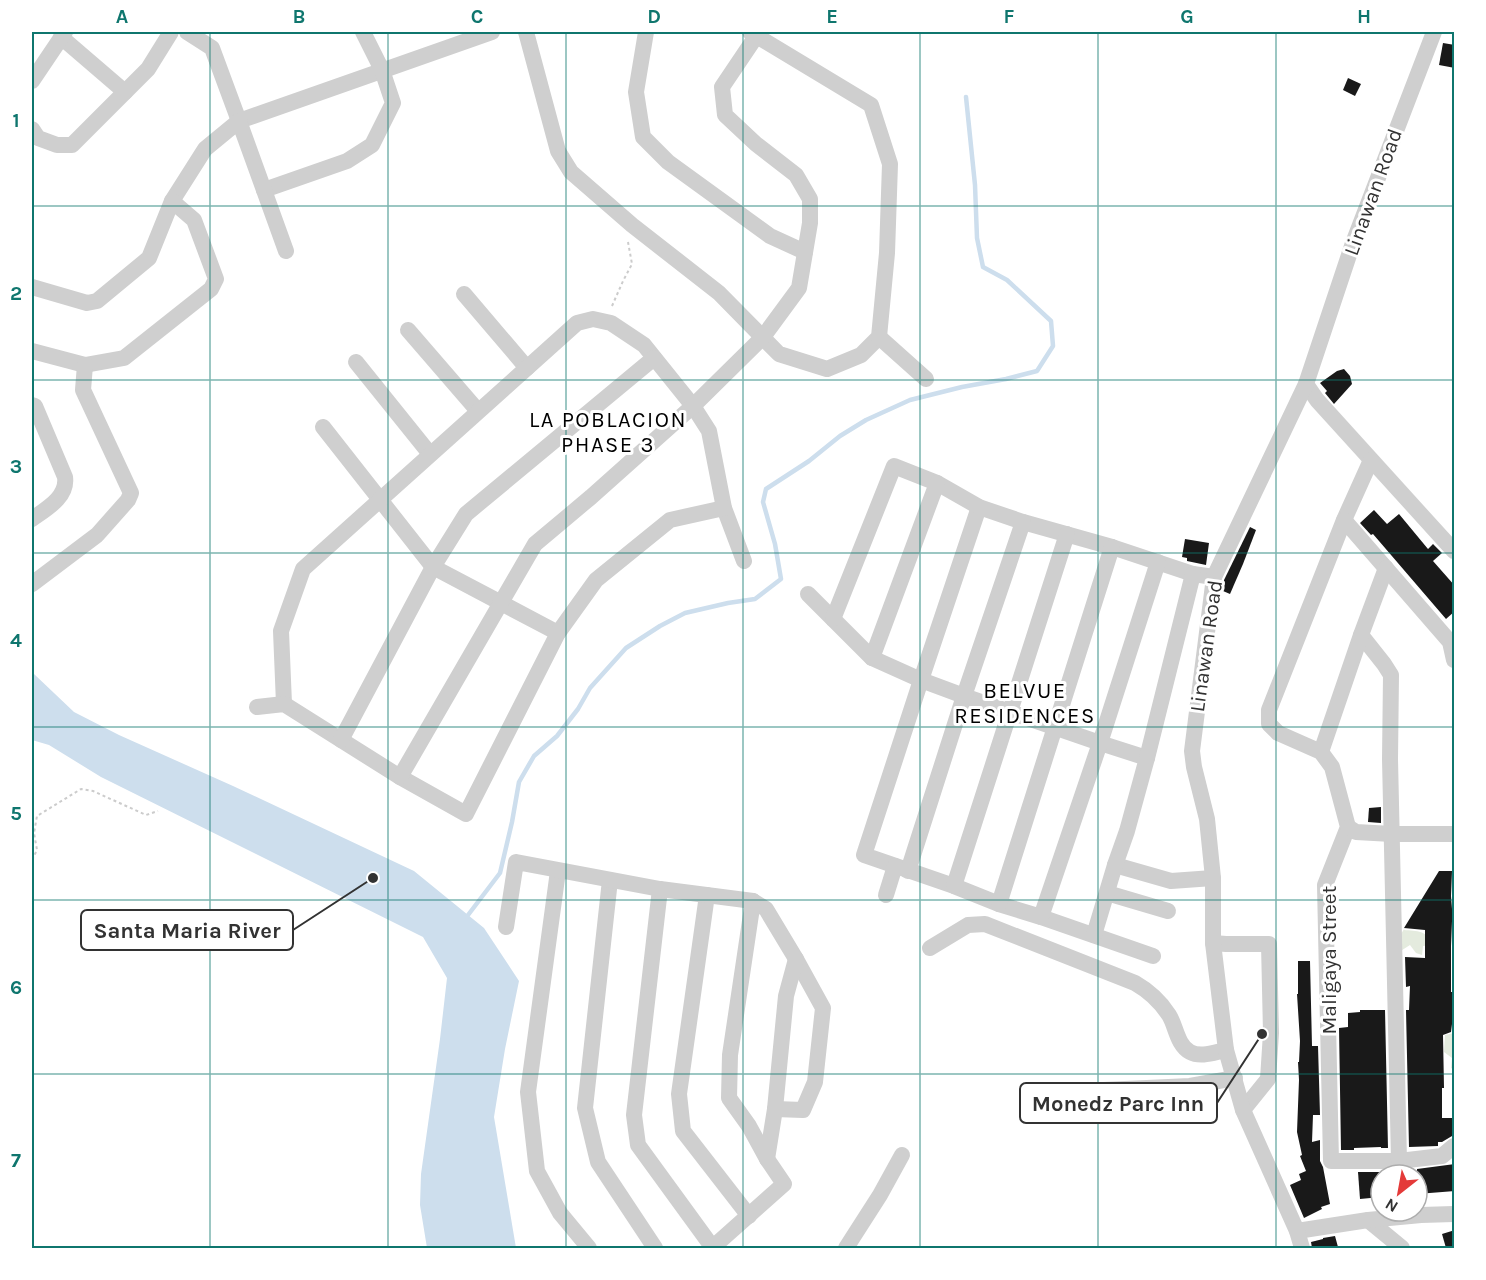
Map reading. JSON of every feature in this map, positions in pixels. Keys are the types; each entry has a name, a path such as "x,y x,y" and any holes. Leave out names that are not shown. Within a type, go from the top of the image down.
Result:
{"street":[{"path":"32,129 38,138 57,146 72,145 148,69 171,32"},
{"path":"187,32 212,48 286,251"},
{"path":"264,190 347,162 372,145 393,103 382,70 363,32"},
{"path":"32,287 87,303 97,301 149,258 172,201 205,149 240,121 492,32"},
{"path":"400,777 536,544 693,406 763,337 799,288 810,223 810,200 796,175 724,115 722,87 755,33 871,105 890,164 887,253 879,337 861,355 828,369 779,354 763,337 719,293 632,225 571,172 558,151 526,32"},
{"path":"646,32 636,92 644,137 668,162 770,236 805,252"},
{"name":"Linawan Road","path":"1302,1248 1297,1231 1243,1110 1227,1050 1213,942 1212,878 1207,819 1192,752 1214,578 1306,384 1353,243 1434,32"},
{"path":"32,81 63,34 125,92"},
{"path":"32,351 85,365 124,358 211,289 216,279 194,220 172,201"},
{"path":"464,294 527,368"},
{"path":"284,704 281,631 303,569 577,323 593,319 611,323 644,345 693,406 709,431 724,508 744,561"},
{"path":"408,330 478,411"},
{"path":"879,337 926,379"},
{"path":"341,740 433,567 466,514 654,358"},
{"path":"356,362 430,454"},
{"path":"32,584 97,535 128,500 131,493 83,390 85,365"},
{"path":"1306,384 1317,400 1455,551"},
{"path":"32,405 66,482 61,495 55,502 32,519"},
{"path":"323,427 433,567 558,633"},
{"path":"1371,460 1344,520 1269,710 1269,724 1278,733 1321,752 1332,766 1348,827 1356,832 1455,834"},
{"path":"833,620 894,466 937,483 979,507 1193,574 1214,578"},
{"path":"872,658 937,483"},
{"path":"979,507 864,855 1153,956"},
{"path":"257,707 284,704 400,777 466,814 558,633 596,580 670,520 724,508"},
{"path":"1344,520 1450,642 1455,660"},
{"path":"886,895 902,869 1023,522"},
{"path":"954,886 1067,534"},
{"path":"999,904 1112,547"},
{"path":"1041,917 1158,562"},
{"path":"1321,752 1386,568"},
{"path":"1094,935 1127,831 1193,574"},
{"path":"808,594 872,658 964,696 1147,758"},
{"path":"1361,635 1391,675 1390,759 1399,1161 1442,1156 1455,1146"},
{"name":"Maligaya Street","path":"1348,827 1325,885 1331,1161 1399,1161"},
{"path":"506,927 516,862 660,890 753,901 766,909 823,1008 815,1082 803,1110 775,1109"},
{"path":"1115,865 1171,881 1212,878"},
{"path":"558,871 528,1092 537,1172 560,1213 589,1248"},
{"path":"610,880 585,1108 598,1162 655,1248"},
{"path":"660,890 634,1115 638,1145 712,1248 784,1184 729,1098 730,1055 753,901"},
{"path":"1107,893 1168,911"},
{"path":"707,895 680,1094 683,1131 749,1216"},
{"path":"930,948 968,925 985,924 1135,983 1150,992 1169,1015 1182,1045 1190,1052 1202,1055 1227,1050"},
{"path":"1213,942 1269,944 1271,1033 1268,1079 1243,1110"},
{"path":"767,1159 775,1109 786,996 796,959"},
{"path":"1060,1092 1190,1086 1235,1078"},
{"path":"846,1248 902,1155"},
{"path":"1297,1231 1368,1220 1421,1215 1454,1215"},
{"path":"1368,1220 1402,1248"}],"path":[{"path":"602,321 613,305 622,281 632,264 628,242 632,225"},
{"path":"32,860 37,850 34,833 37,816 81,789 93,790 146,815 158,811"}],"shaded area":[{"path":"1406,926 1404,930 1421,932 1430,940 1431,945 1423,946 1422,955 1416,953 1410,945 1396,954 1396,942"},
{"path":"1454,1033 1454,1070 1451,1068 1452,1058 1444,1052 1445,1035"}],"water":[{"path":"32,674 74,712 414,871 484,928 519,981 494,1117 516,1248 427,1248 420,1205 421,1174 447,978 423,937 101,777 49,745 32,740"}],"building":[{"path":"1443,43 1455,45 1455,68 1439,65"},
{"path":"1348,78 1361,84 1355,96 1343,90"},
{"path":"1344,369 1350,376 1352,384 1334,404 1320,383"},
{"path":"1374,510 1387,524 1399,514 1428,549 1433,544 1442,553 1433,561 1455,586 1455,611 1446,619 1373,534 1371,535 1360,523"},
{"path":"1250,527 1256,530 1230,594 1223,591 1224,580"},
{"path":"1185,539 1209,543 1206,565 1187,561 1187,558 1182,557"},
{"path":"1381,807 1381,823 1368,822 1369,808"},
{"path":"1439,871 1452,871 1451,992 1453,992 1453,1016 1451,1032 1443,1035 1442,1118 1453,1118 1452,1136 1438,1142 1438,1146 1409,1147 1406,1010 1409,1010 1410,986 1406,987 1405,957 1425,958 1425,930 1404,928"},
{"path":"1298,961 1310,961 1312,1046 1318,1046 1320,1115 1313,1115 1312,1142 1320,1140 1320,1161 1330,1204 1304,1218 1290,1185 1301,1180 1299,1174 1306,1171 1300,1156 1302,1155 1297,1132 1300,1041 1297,994"},
{"path":"1360,1010 1385,1010 1388,1148 1341,1150 1339,1028 1348,1027 1348,1013 1360,1012"},
{"path":"1455,1164 1455,1191 1429,1193 1429,1167"},
{"path":"1358,1172 1369,1172 1369,1198 1360,1199"},
{"path":"1455,1230 1455,1248 1446,1248 1442,1234"},
{"path":"1335,1236 1338,1247 1312,1248 1311,1242"}],"waterway":[{"path":"465,919 500,873 519,782 534,756 557,736 578,709 590,688 626,648 685,613 755,599 781,579 775,544 763,502 766,489 866,420 910,400 1037,371 1053,346 1051,321 1007,280 983,267 977,238 975,185 966,97"}],"place":[{"name":"Santa Maria River","path":"373,878"},
{"name":"Monedz Parc Inn","path":"1262,1034"}],"district":[{"name":"LA POBLACION PHASE 3","path":"608,432"},
{"name":"BELVUE RESIDENCES","path":"1025,704"}]}
